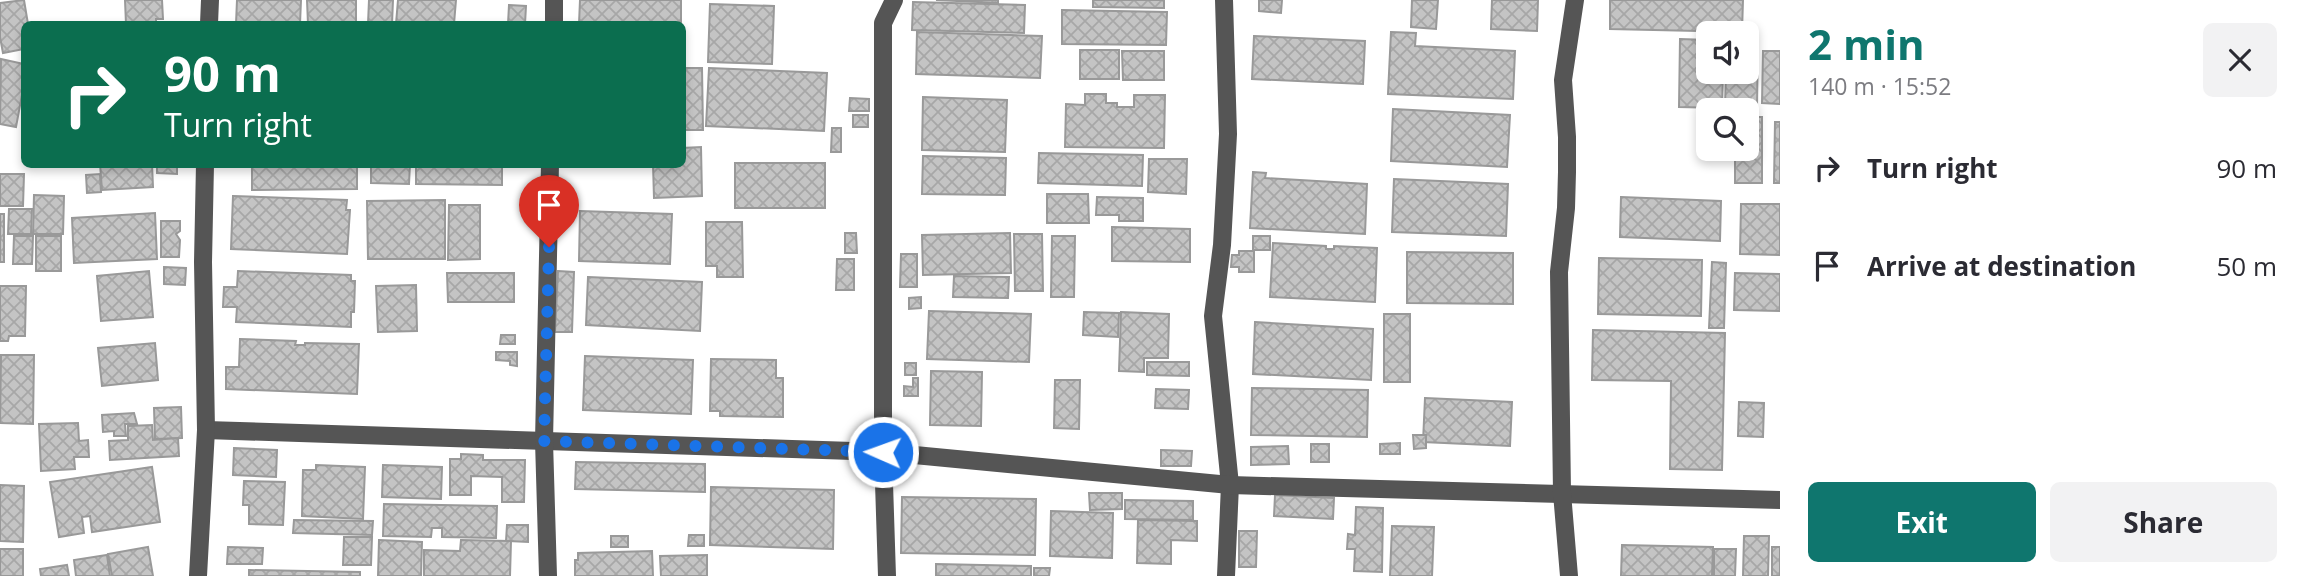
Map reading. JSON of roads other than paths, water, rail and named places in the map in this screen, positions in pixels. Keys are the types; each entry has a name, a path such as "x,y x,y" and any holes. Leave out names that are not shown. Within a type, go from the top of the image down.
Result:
{"street":[{"path":"209,21 210,0"},
{"path":"554,0 554,21"},
{"path":"887,576 883,452 883,23 894,0"},
{"path":"1224,0 1228,134 1223,245 1213,316 1230,485 1226,576"},
{"path":"1569,576 1562,493 1559,272 1566,208 1567,149 1563,80 1575,0"},
{"path":"198,576 206,430 203,262 205,168"},
{"path":"548,576 544,441 551,168"},
{"path":"206,430 883,452 1230,485 1780,500"}]}
